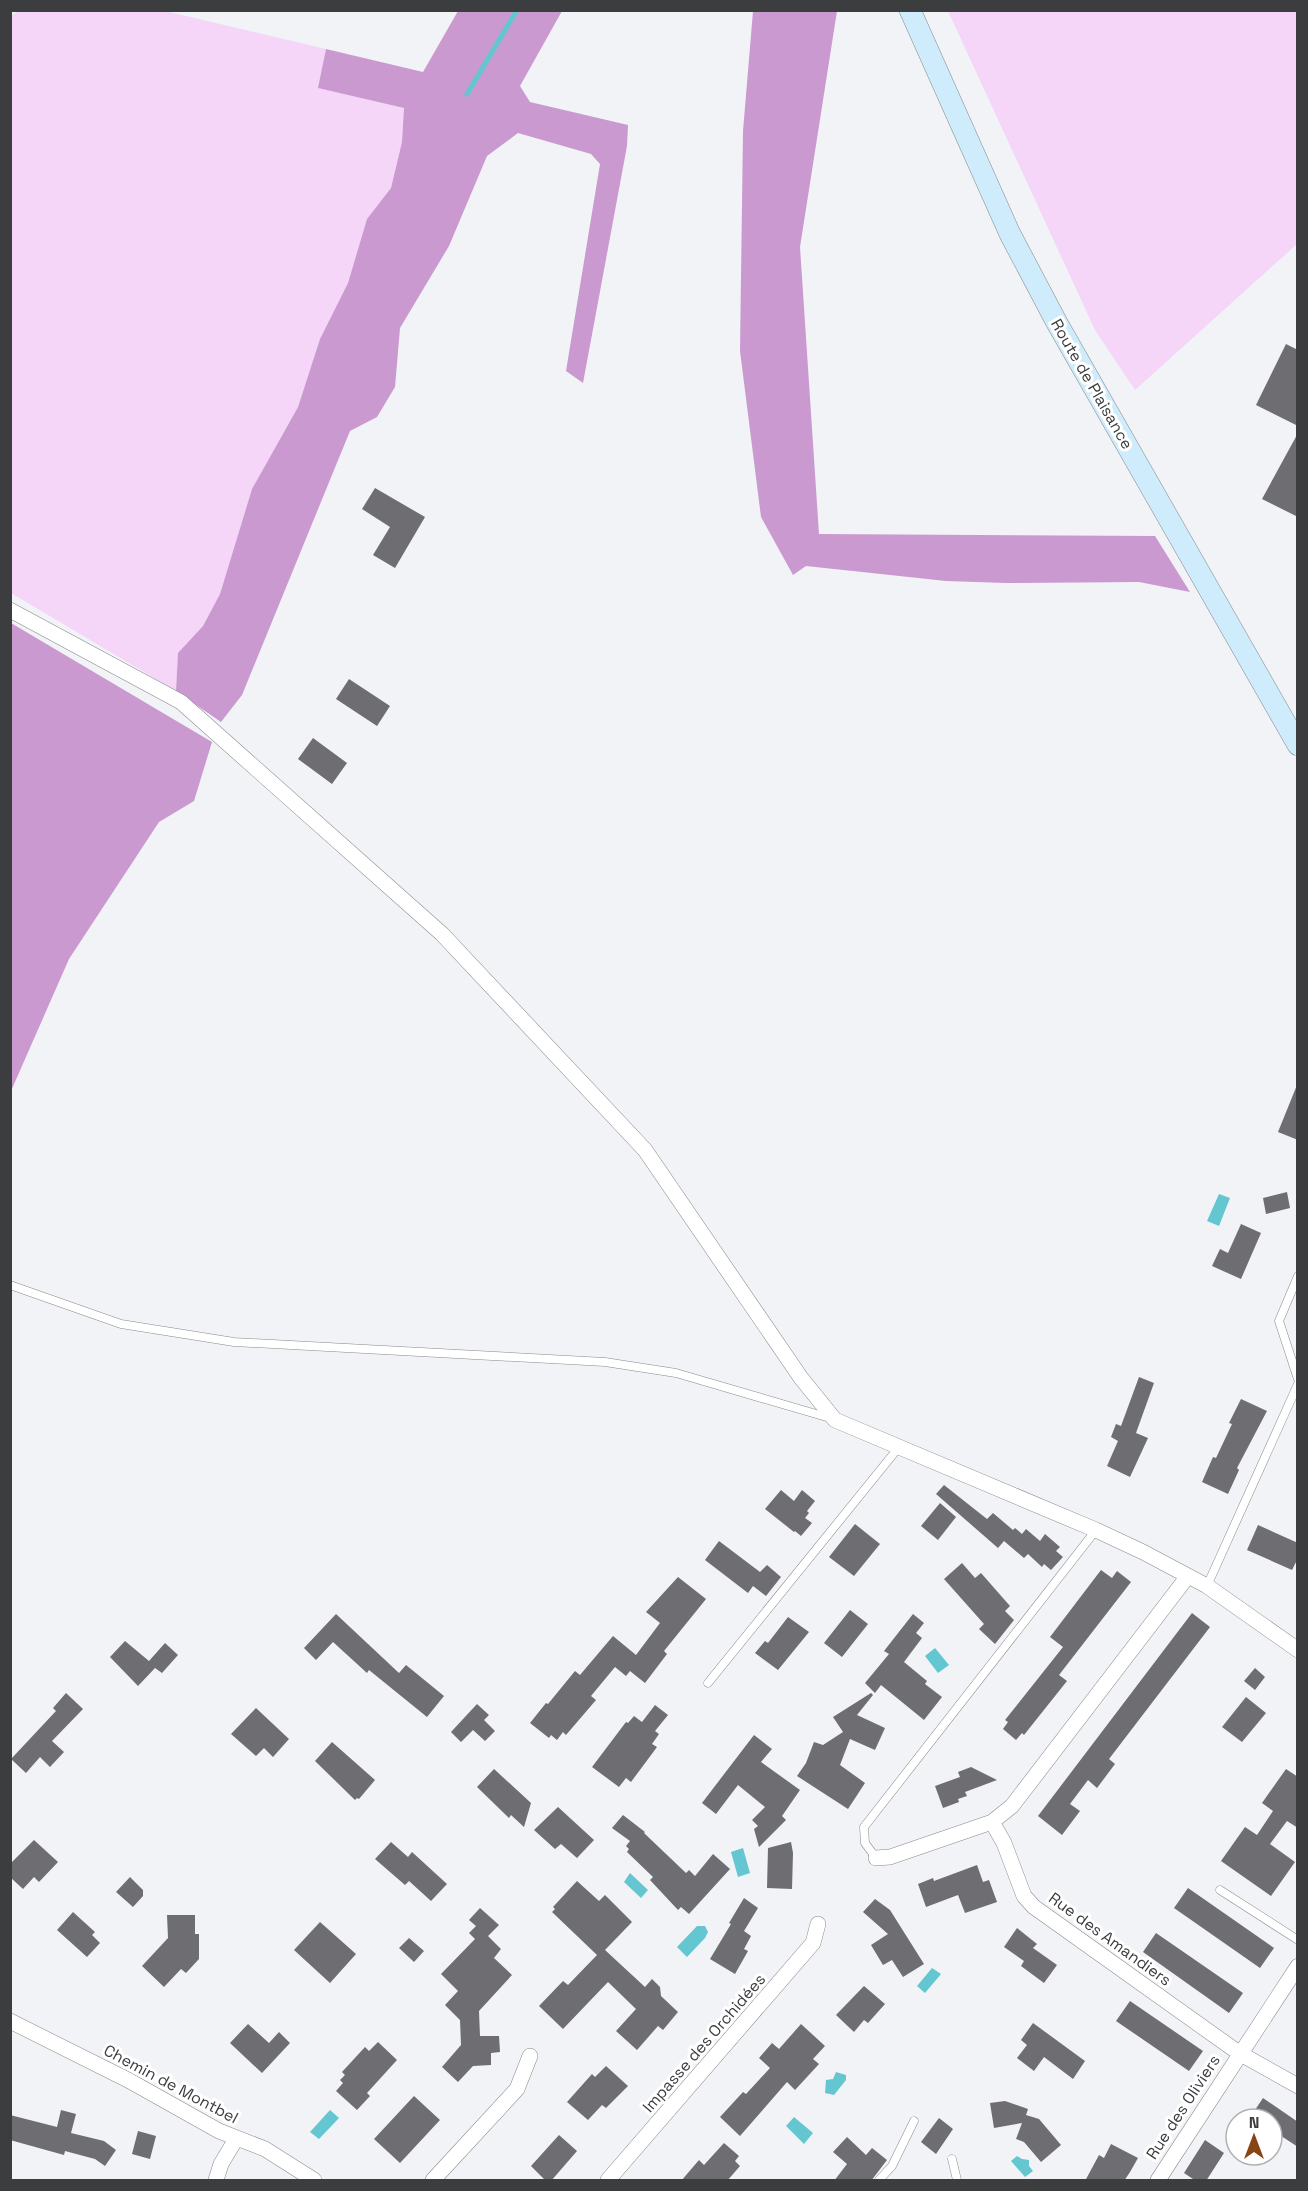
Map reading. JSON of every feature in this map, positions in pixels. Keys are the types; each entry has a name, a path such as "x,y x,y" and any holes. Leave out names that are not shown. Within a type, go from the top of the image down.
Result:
{"main road":[{"name":"Route de Plaisance","path":"910,10 1005,223 1057,323 1298,745"}],"street":[{"path":"10,610 181,702 442,934 645,1150 801,1378 835,1420 1096,1530 1207,1586 1298,1650"},
{"path":"876,1858 890,1857 992,1822 1012,1806 1188,1576"},
{"name":"Rue des Amandiers","path":"992,1822 1005,1843 1024,1896 1034,1907 1239,2054 1298,2086"},
{"name":"Impasse des Orchidées","path":"608,2181 813,1943 818,1924"},
{"name":"Rue des Oliviers","path":"1158,2181 1298,1966"},
{"name":"Chemin de Montbel","path":"10,2021 128,2080 219,2131 265,2149 314,2181"},
{"path":"434,2181 517,2089 530,2056"},
{"path":"216,2181 221,2163 236,2139"}],"lane":[{"path":"1207,1586 1298,1382 1279,1321 1298,1276"},
{"path":"10,1285 121,1324 234,1342 605,1362 676,1373 835,1420"},
{"path":"708,1683 899,1447"},
{"path":"876,1858 865,1843 864,1827 1096,1530"},
{"path":"1220,1890 1298,1940"},
{"path":"879,2181 891,2166 914,2121"},
{"path":"951,2159 957,2181"}],"shaded area":[{"path":"19,10 165,11 326,49 319,88 404,108 402,142 391,188 367,219 348,283 320,339 298,407 252,489 220,594 203,626 178,653 176,691 11,593 10,17"},
{"path":"458,11 562,11 520,86 530,102 628,125 627,146 583,383 566,371 600,164 591,154 518,133 487,156 449,246 400,328 395,387 377,417 350,431 242,695 221,722 176,691 178,653 203,626 220,594 252,489 298,407 320,339 348,283 367,219 391,188 402,142 404,108 318,88 326,49 423,72"},
{"path":"753,11 837,11 800,247 819,534 1155,536 1190,592 1139,582 946,581 806,566 793,575 761,517 740,351 743,131"},
{"path":"948,11 1297,11 1297,244 1135,390 1095,330"},
{"path":"11,623 212,742 194,801 159,822 69,959 11,1091"}],"water":[{"path":"1219,1194 1230,1198 1219,1226 1207,1221"},
{"path":"935,1648 949,1665 938,1673 925,1656"},
{"path":"743,1848 750,1873 738,1877 731,1852"},
{"path":"630,1873 648,1890 641,1898 624,1882"},
{"path":"697,1926 705,1926 708,1932 687,1957 677,1947"},
{"path":"932,1968 941,1974 925,1993 917,1986"},
{"path":"836,2072 846,2075 846,2080 834,2095 825,2093 826,2080 833,2079"},
{"path":"330,2110 339,2118 319,2139 310,2132"},
{"path":"794,2117 813,2133 804,2144 786,2126"},
{"path":"1017,2156 1029,2160 1029,2166 1033,2171 1025,2177 1011,2161"}],"building":[{"path":"1286,344 1298,350 1298,426 1256,405"},
{"path":"1298,433 1298,517 1262,499"},
{"path":"375,488 425,517 395,568 373,555 390,527 362,509"},
{"path":"349,679 390,706 377,726 336,699"},
{"path":"313,738 347,763 332,784 298,759"},
{"path":"1298,1085 1298,1140 1278,1132"},
{"path":"1287,1192 1290,1208 1266,1214 1263,1198"},
{"path":"1241,1224 1261,1233 1241,1279 1212,1266 1220,1249 1228,1253"},
{"path":"1139,1377 1154,1383 1136,1433 1148,1438 1130,1477 1107,1466 1118,1441 1111,1437 1116,1424 1121,1426"},
{"path":"1241,1399 1267,1411 1237,1468 1239,1470 1228,1494 1202,1482 1232,1424 1229,1423"},
{"path":"944,1485 987,1519 993,1513 1013,1530 1015,1528 1022,1534 1026,1529 1040,1541 1045,1534 1060,1547 1056,1551 1063,1557 1051,1570 1044,1564 1042,1567 1028,1554 1024,1558 1004,1541 998,1548 936,1494"},
{"path":"781,1490 794,1501 802,1490 815,1501 807,1511 809,1513 805,1518 812,1523 801,1536 765,1509"},
{"path":"940,1503 956,1517 938,1540 921,1526"},
{"path":"855,1524 880,1544 854,1576 829,1557"},
{"path":"1258,1525 1298,1543 1298,1558 1292,1570 1247,1550"},
{"path":"719,1541 760,1572 767,1565 781,1577 766,1596 753,1586 748,1593 705,1560"},
{"path":"962,1563 975,1578 981,1573 1010,1606 1005,1611 1014,1620 995,1644 979,1629 984,1624 944,1579"},
{"path":"1101,1570 1112,1578 1117,1571 1131,1582 1059,1675 1067,1681 1024,1735 1022,1733 1016,1740 1003,1729 1008,1722 1005,1720 1063,1647 1050,1637"},
{"path":"678,1577 706,1599 664,1651 667,1654 645,1683 630,1671 626,1676 615,1667 591,1696 596,1700 566,1735 563,1732 557,1740 551,1735 549,1738 530,1723 575,1671 580,1675 613,1636 636,1655 660,1623 646,1612"},
{"path":"850,1610 868,1624 842,1657 824,1643"},
{"path":"1192,1613 1210,1627 1109,1759 1115,1764 1097,1788 1088,1780 1070,1804 1080,1811 1062,1835 1038,1816"},
{"path":"336,1614 399,1673 406,1665 444,1696 427,1717 369,1670 367,1673 333,1642 316,1660 304,1648"},
{"path":"913,1614 924,1623 916,1633 922,1638 904,1662 927,1681 925,1684 942,1697 924,1720 881,1685 875,1693 865,1683 889,1654 884,1651"},
{"path":"788,1617 809,1632 778,1670 755,1653 765,1641 768,1643"},
{"path":"125,1641 149,1661 165,1643 178,1655 162,1673 155,1668 138,1686 110,1657"},
{"path":"1255,1668 1265,1677 1255,1690 1244,1681"},
{"path":"66,1693 83,1709 52,1741 64,1752 50,1767 40,1757 26,1773 11,1759 56,1711 53,1708"},
{"path":"871,1693 873,1695 857,1715 885,1728 875,1750 850,1739 840,1765 865,1783 848,1809 797,1776 806,1763 814,1742 823,1745 843,1732 833,1717"},
{"path":"1246,1697 1266,1713 1242,1742 1222,1727"},
{"path":"477,1704 489,1715 484,1720 495,1731 485,1741 473,1730 461,1742 451,1732"},
{"path":"655,1705 668,1715 655,1731 659,1734 652,1744 657,1747 631,1782 626,1778 619,1787 592,1767 626,1722 628,1723 634,1716 642,1722"},
{"path":"256,1708 289,1739 273,1757 264,1748 256,1756 231,1734"},
{"path":"754,1735 772,1749 761,1762 800,1790 782,1816 786,1820 759,1847 754,1829 758,1826 752,1820 765,1807 738,1785 716,1814 702,1803"},
{"path":"332,1742 375,1780 359,1799 355,1800 315,1761"},
{"path":"971,1767 997,1780 965,1792 967,1796 958,1799 959,1802 943,1808 935,1786 960,1777 958,1772"},
{"path":"494,1769 531,1803 524,1827 511,1815 509,1818 477,1787"},
{"path":"1286,1769 1298,1777 1298,1828 1287,1821 1270,1844 1295,1862 1271,1896 1221,1861 1245,1827 1257,1835 1273,1811 1262,1803"},
{"path":"558,1807 594,1840 577,1858 561,1844 555,1849 534,1830"},
{"path":"623,1815 645,1832 686,1873 689,1870 695,1876 713,1854 730,1869 689,1914 681,1907 678,1910 650,1880 653,1877 627,1852 629,1849 626,1846 630,1841 612,1828"},
{"path":"34,1840 58,1862 39,1882 34,1877 23,1889 10,1877 10,1864"},
{"path":"391,1842 408,1857 412,1852 447,1884 431,1901 409,1881 405,1885 375,1859"},
{"path":"791,1842 792,1889 767,1888 768,1848"},
{"path":"977,1865 983,1882 989,1880 997,1902 965,1913 958,1895 926,1907 918,1884 933,1878 934,1881"},
{"path":"130,1877 143,1890 143,1896 133,1907 116,1892"},
{"path":"577,1881 599,1901 605,1895 632,1922 605,1950 645,1987 652,1979 660,1987 661,1996 678,2012 663,2030 658,2026 637,2050 616,2031 636,2009 608,1982 563,2029 539,2006 563,1981 568,1985 597,1955 552,1912 555,1909 553,1907"},
{"path":"1188,1888 1274,1948 1260,1968 1174,1908"},
{"path":"744,1898 758,1908 744,1931 751,1936 744,1949 748,1951 735,1974 710,1959"},
{"path":"875,1899 890,1910 924,1964 903,1977 892,1960 883,1965 871,1945 888,1934 863,1912"},
{"path":"480,1908 499,1925 488,1936 501,1949 494,1958 512,1975 479,2011 480,2036 499,2036 500,2052 491,2053 491,2065 473,2066 458,2082 442,2067 461,2045 460,2020 445,2005 458,1991 441,1974 475,1939 469,1933 476,1926 469,1920"},
{"path":"73,1912 95,1932 92,1935 100,1943 87,1957 57,1930"},
{"path":"167,1915 195,1915 195,1934 199,1934 199,1959 186,1973 181,1969 164,1987 142,1966 168,1938"},
{"path":"320,1922 356,1954 330,1983 294,1950"},
{"path":"1017,1928 1037,1944 1033,1948 1057,1965 1044,1983 1021,1966 1024,1961 1004,1947"},
{"path":"1156,1933 1243,1993 1229,2013 1143,1952"},
{"path":"409,1938 424,1951 414,1962 399,1948"},
{"path":"864,1986 885,2004 868,2023 864,2020 854,2032 836,2015"},
{"path":"1130,2001 1203,2051 1189,2071 1116,2021"},
{"path":"1033,2023 1085,2061 1073,2079 1044,2057 1034,2071 1017,2058 1027,2045 1021,2040"},
{"path":"248,2024 269,2043 279,2032 290,2043 262,2073 230,2043"},
{"path":"801,2024 825,2046 813,2059 819,2064 795,2090 787,2082 740,2136 720,2117 770,2068 759,2058 772,2043 779,2049"},
{"path":"378,2042 397,2060 367,2093 370,2096 357,2110 336,2091 343,2083 340,2080 345,2075 342,2072 365,2047 369,2051"},
{"path":"606,2066 628,2086 606,2108 602,2105 588,2120 567,2102 592,2074 595,2077"},
{"path":"414,2096 440,2120 400,2163 374,2139"},
{"path":"1263,2098 1276,2107 1257,2107"},
{"path":"1005,2101 1028,2109 1026,2115 1039,2119 1061,2145 1041,2162 1024,2142 1016,2139 1022,2123 994,2128 990,2103"},
{"path":"61,2110 76,2114 71,2133 104,2141 116,2150 105,2166 95,2159 65,2151 64,2155 10,2140 10,2115 57,2127"},
{"path":"1284,2112 1298,2122 1298,2147 1284,2138"},
{"path":"939,2118 953,2129 936,2154 921,2142"},
{"path":"138,2131 156,2136 150,2159 132,2154"},
{"path":"559,2135 577,2151 551,2181 546,2181 531,2166"},
{"path":"847,2137 866,2155 872,2148 887,2160 871,2181 834,2181 847,2164 833,2152"},
{"path":"1205,2140 1224,2153 1206,2181 1196,2181 1184,2173"},
{"path":"724,2143 739,2156 735,2161 740,2166 727,2181 681,2181 699,2160 704,2165"},
{"path":"1111,2144 1138,2158 1124,2181 1085,2181 1099,2155 1104,2158"}],"waterway":[{"path":"467,94 517,10"}]}
